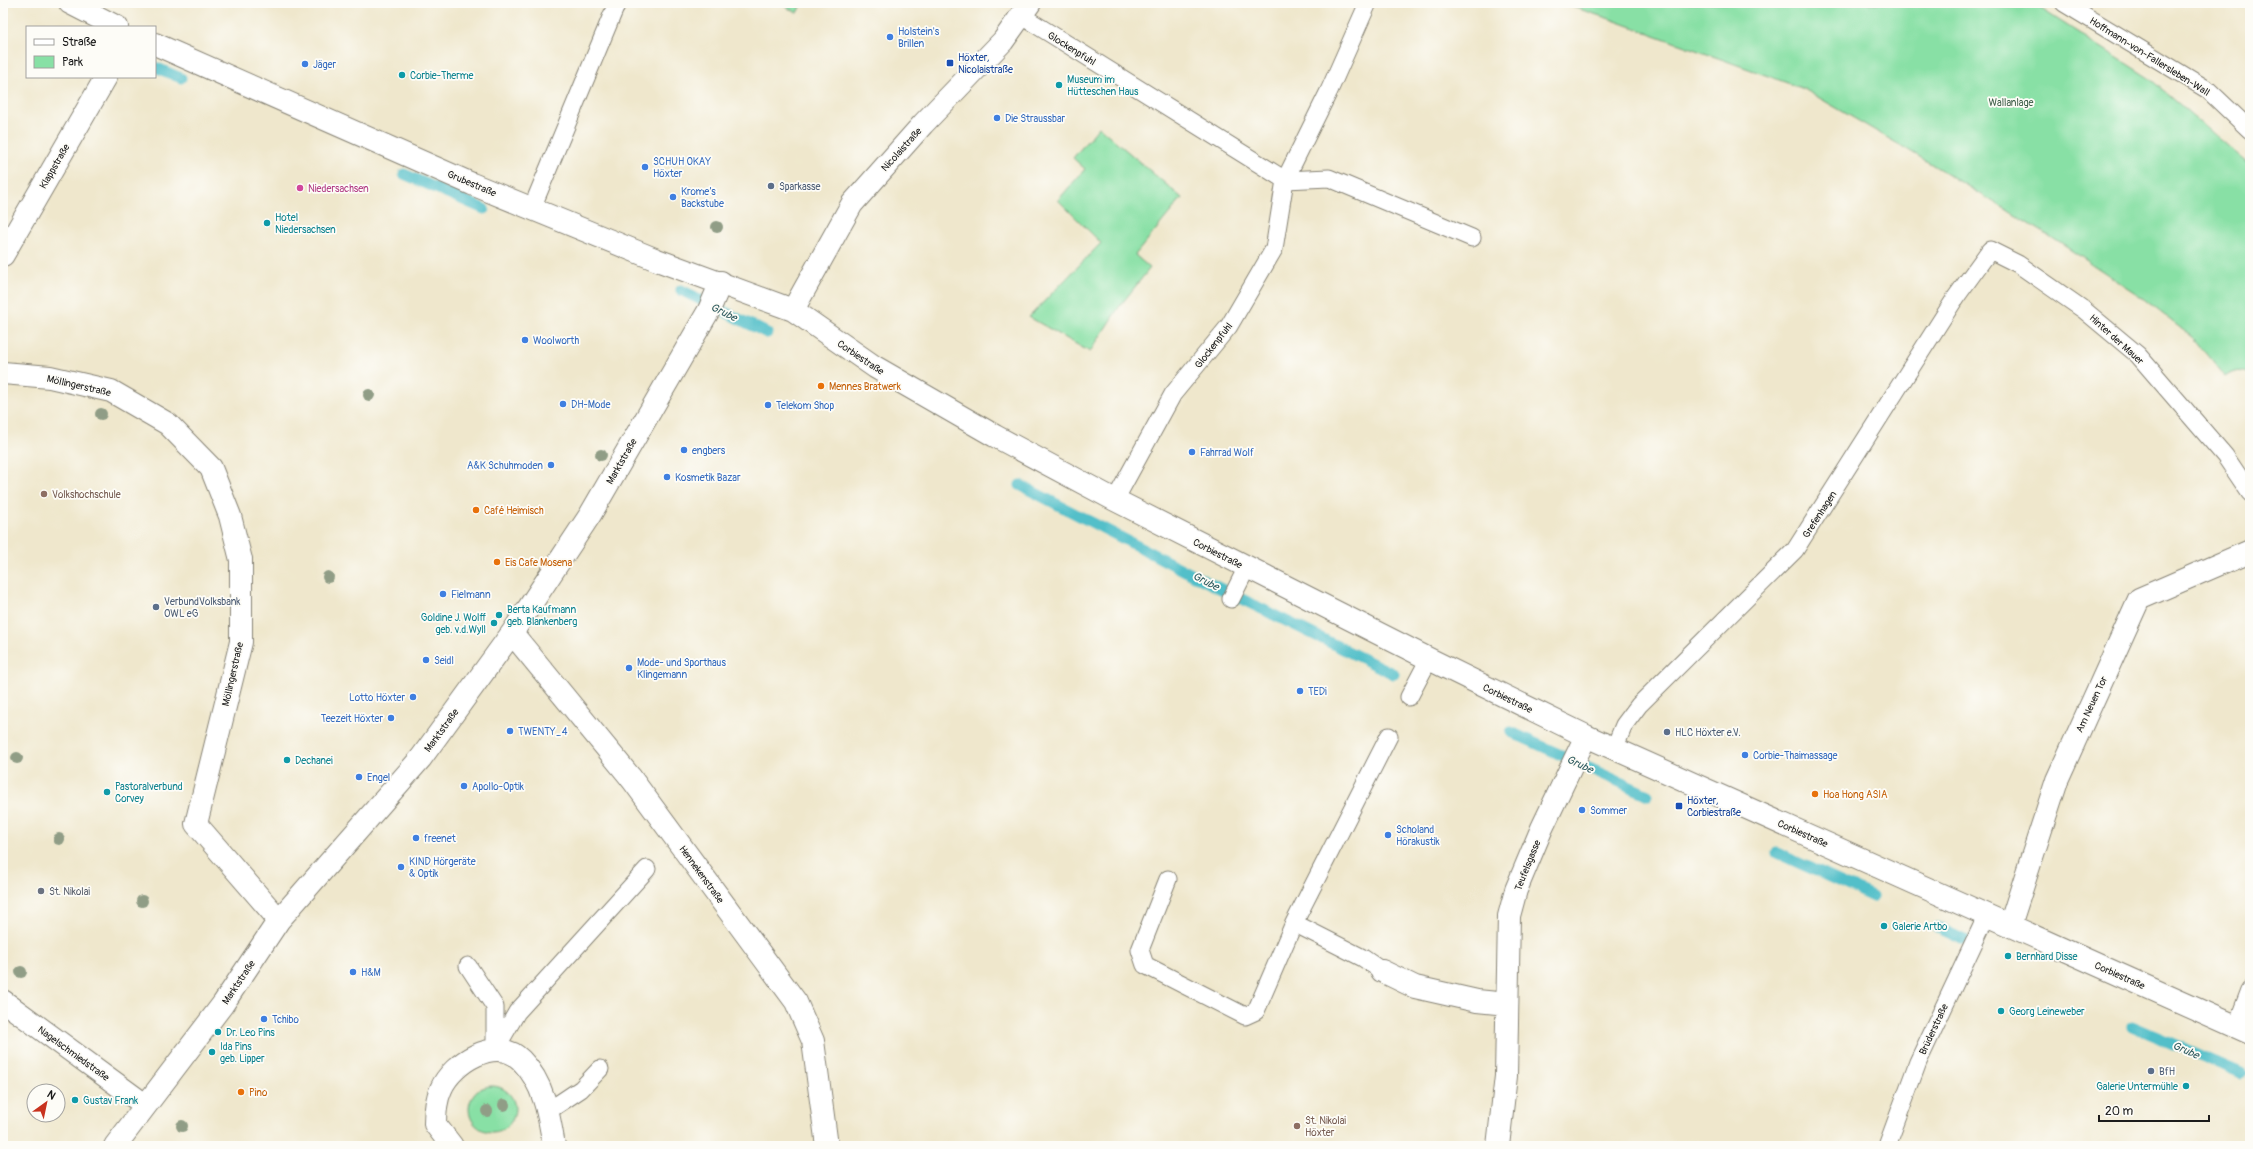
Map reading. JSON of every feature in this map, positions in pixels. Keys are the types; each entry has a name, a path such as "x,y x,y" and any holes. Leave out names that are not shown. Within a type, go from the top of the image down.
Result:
{"street":[{"path":"74,4 115,26"},
{"name":"Nicolaistraße","path":"793,310 852,204 923,124 1003,41 1026,10"},
{"name":"Grubestraße","path":"156,44 472,184 657,260 714,297 793,310"},
{"name":"Klappstraße","path":"3,255 105,78"},
{"name":"Marktstraße","path":"115,1146 223,1004 279,920 421,758 512,633 590,515 714,297"},
{"name":"Corbiestraße","path":"793,310 875,367 995,436 1115,500 1429,659 1614,749 2243,1030"},
{"name":"Möllingerstraße","path":"3,373 50,378 111,391 168,424 211,468 230,516 241,560 241,642 196,824 279,920"},
{"name":"Am Neuen Tor","path":"2010,925 2057,780 2139,599 2250,551"},
{"name":"Hennekenstraße","path":"512,633 631,778 796,1002 813,1041 827,1146"},
{"name":"Teufelsgasse","path":"1498,1146 1506,1076 1509,916 1516,890 1542,828 1586,736"},
{"path":"1382,971 1415,987 1477,1001 1507,1004"},
{"name":"Nagelschmiedstraße","path":"3,1001 145,1105"},
{"path":"452,1146 435,1124 437,1102 441,1088 449,1075 459,1066 474,1056 495,1050 520,1058 536,1081 548,1111 554,1146"}],"lane":[{"path":"532,208 616,3"},
{"name":"Glockenpfuhl","path":"1115,500 1173,394 1229,326 1274,249 1285,180 1368,3"},
{"name":"Hoffmann-von-Fallersleben-Wall","path":"2064,3 2208,90 2250,130"},
{"name":"Glockenpfuhl","path":"1026,10 1285,180"},
{"path":"1285,180 1329,178 1472,238"},
{"name":"Hinter der Mauer","path":"1990,250 2018,264 2066,297 2138,355 2225,456 2250,493"},
{"name":"Grefenhagen","path":"1614,749 1624,725 1639,705 1795,550 1956,297 1990,250"},
{"path":"1233,595 1247,567"},
{"path":"1409,697 1429,659"},
{"path":"1168,879 1140,950 1145,965 1245,1016 1256,1011 1294,923 1389,736"},
{"path":"495,1050 517,1012 647,869"},
{"name":"Brüderstraße","path":"1886,1146 1918,1062 1987,915"},
{"path":"1294,923 1363,958 1382,971"},
{"path":"468,966 495,1007 495,1050"},
{"path":"2243,1030 2250,990"},
{"path":"548,1111 580,1089 600,1069"}],"green space":[{"path":"779,3 802,3 797,13"},
{"name":"Wallanlage","path":"1560,3 2032,3 2149,78 2250,165 2250,375 2240,371 2231,373 2225,377 2193,338 2140,296 2051,237 1905,148 1804,89 1610,19"},
{"path":"1099,127 1182,198 1135,255 1150,268 1119,307 1090,352 1029,317 1101,243 1058,200 1085,169 1073,158"},
{"path":"492,1086 505,1090 511,1096 515,1109 511,1122 505,1128 492,1132 479,1128 473,1122 469,1109 473,1096 479,1090"}],"waterway":[{"name":"Grube","path":"156,67 181,78"},
{"name":"Grube","path":"404,174 484,209"},
{"name":"Grube","path":"681,290 767,333"},
{"name":"Grube","path":"1020,485 1195,576 1394,674"},
{"name":"Grube","path":"1511,732 1648,795"},
{"name":"Grube","path":"1777,853 1873,897"},
{"name":"Grube","path":"1937,927 1964,940"},
{"name":"Grube","path":"2132,1026 2241,1073"}],"place":[{"name":"Holstein's Brillen","path":"890,37"},
{"name":"Höxter, Nicolaistraße","path":"950,63"},
{"name":"Jäger","path":"305,64"},
{"name":"Corbie-Therme","path":"402,75"},
{"name":"Museum im Hütteschen Haus","path":"1059,85"},
{"name":"Die Straussbar","path":"997,118"},
{"name":"SCHUH OKAY Höxter","path":"645,167"},
{"name":"Sparkasse","path":"771,186"},
{"name":"Niedersachsen","path":"300,188"},
{"name":"Krome’s Backstube","path":"673,197"},
{"name":"Hotel Niedersachsen","path":"267,223"},
{"name":"Woolworth","path":"525,340"},
{"name":"Mennes Bratwerk","path":"821,386"},
{"name":"DH-Mode","path":"563,404"},
{"name":"Telekom Shop","path":"768,405"},
{"name":"engbers","path":"684,450"},
{"name":"Fahrrad Wolf","path":"1192,452"},
{"name":"A&K Schuhmoden","path":"551,465"},
{"name":"Kosmetik Bazar","path":"667,477"},
{"name":"Volkshochschule","path":"44,494"},
{"name":"Café Heimisch","path":"476,510"},
{"name":"Eis Cafe Mosena","path":"497,562"},
{"name":"Fielmann","path":"443,594"},
{"name":"VerbundVolksbank OWL eG","path":"156,607"},
{"name":"Berta Kaufmann geb. Blankenberg","path":"499,615"},
{"name":"Goldine J. Wolff geb. v.d.Wyll","path":"494,623"},
{"name":"Seidl","path":"426,660"},
{"name":"Mode- und Sporthaus Klingemann","path":"629,668"},
{"name":"TEDi","path":"1300,691"},
{"name":"Lotto Höxter","path":"413,697"},
{"name":"Teezeit Höxter","path":"391,718"},
{"name":"TWENTY_4","path":"510,731"},
{"name":"HLC Höxter e.V.","path":"1667,732"},
{"name":"Corbie-Thaimassage","path":"1745,755"},
{"name":"Dechanei","path":"287,760"},
{"name":"Engel","path":"359,777"},
{"name":"Apollo-Optik","path":"464,786"},
{"name":"Pastoralverbund Corvey","path":"107,792"},
{"name":"Hoa Hong ASIA","path":"1815,794"},
{"name":"Höxter, Corbiestraße","path":"1679,806"},
{"name":"Sommer","path":"1582,810"},
{"name":"Scholand Hörakustik","path":"1388,835"},
{"name":"freenet","path":"416,838"},
{"name":"KIND Hörgeräte & Optik","path":"401,867"},
{"name":"St. Nikolai","path":"41,891"},
{"name":"Galerie Artbo","path":"1884,926"},
{"name":"Bernhard Disse","path":"2008,956"},
{"name":"H&M","path":"353,972"},
{"name":"Georg Leineweber","path":"2001,1011"},
{"name":"Tchibo","path":"264,1019"},
{"name":"Dr. Leo Pins","path":"218,1032"},
{"name":"Ida Pins geb. Lipper","path":"212,1052"},
{"name":"BfH","path":"2151,1071"},
{"name":"Galerie Untermühle","path":"2186,1086"},
{"name":"Pino","path":"241,1092"},
{"name":"Gustav Frank","path":"75,1100"},
{"name":"St. Nikolai Höxter","path":"1297,1126"}]}
